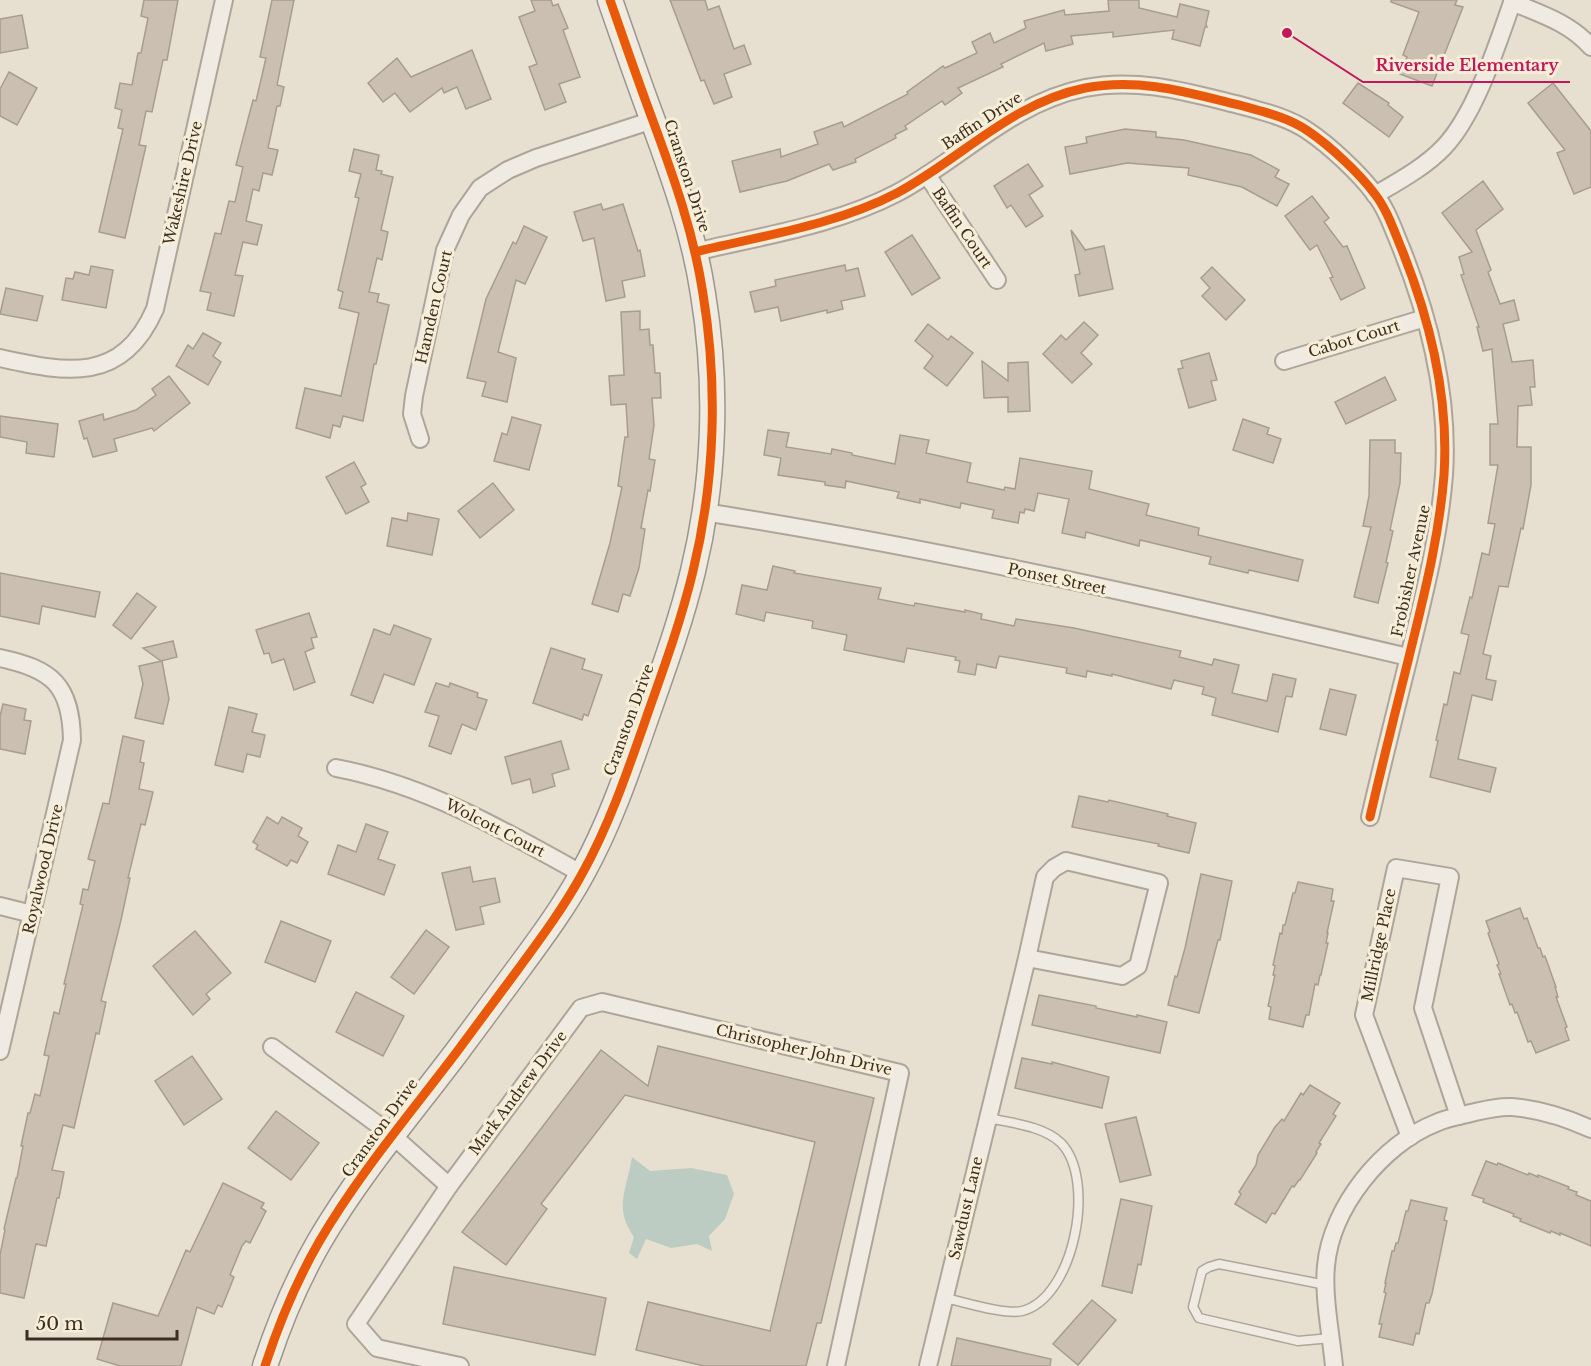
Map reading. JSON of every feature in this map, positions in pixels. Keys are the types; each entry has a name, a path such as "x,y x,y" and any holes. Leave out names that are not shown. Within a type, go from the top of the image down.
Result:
{"street":[{"name":"Wakeshire Drive","path":"0,358 48,369 86,368 121,356 141,335 155,309 224,0"},
{"name":"Cranston Drive","path":"265,1366 291,1296 320,1241 392,1135 532,950 582,874 614,805 688,592 710,469 712,397 708,328 695,252 681,201 610,0"},
{"path":"1375,195 1426,163 1444,146 1465,119 1513,1 1559,22 1591,47"},
{"name":"Baffin Drive","path":"695,252 845,215 894,194 927,176 1004,121 1051,98 1090,87 1118,84 1144,84 1171,88 1271,114 1307,130 1336,154 1375,195"},
{"name":"Hamden Court","path":"420,439 412,414 414,396 445,250 461,215 480,188 508,170 536,158 653,120"},
{"name":"Baffin Court","path":"927,176 997,280"},
{"name":"Frobisher Avenue","path":"1370,817 1436,538 1444,476 1445,441 1435,363 1425,318 1392,226 1375,195"},
{"name":"Cabot Court","path":"1284,361 1425,318"},
{"name":"Ponset Street","path":"704,512 849,536 1225,614 1408,657"},
{"name":"Royalwood Drive","path":"0,658 38,669 50,676 68,703 72,740 0,1051"},
{"name":"Wolcott Court","path":"336,768 363,773 455,806 582,874"},
{"name":"Sawdust Lane","path":"928,1366 1045,877 1066,861 1159,883 1138,966 1122,976 1027,958"},
{"name":"Millridge Place","path":"1410,1137 1364,1015 1396,868 1450,877 1423,1008 1459,1116"},
{"path":"0,906 33,914"},
{"name":"Christopher John Drive","path":"591,1004 602,1002 900,1073 836,1366"},
{"name":"Mark Andrew Drive","path":"460,1366 377,1348 356,1324 449,1186 581,1008 591,1004"},
{"path":"272,1047 392,1135 449,1186"},
{"path":"1334,1366 1326,1285 1326,1265 1333,1234 1345,1207 1361,1182 1394,1148 1435,1123 1486,1109 1511,1107 1565,1118 1591,1129"}],"lane":[{"path":"945,1298 1013,1312 1025,1310 1043,1297 1061,1274 1070,1256 1075,1235 1080,1192 1071,1157 1061,1142 1047,1133 987,1118"},
{"path":"1326,1285 1220,1264 1209,1266 1202,1271 1193,1307 1199,1318 1298,1341 1331,1338"}],"shaded area":[{"path":"632,1157 650,1171 691,1168 727,1175 734,1194 725,1219 709,1236 712,1251 697,1244 671,1248 646,1239 637,1259 629,1253 634,1237 624,1216 623,1198"}],"building":[{"path":"144,0 178,0 167,60 163,60 152,112 146,111 139,145 146,146 125,238 99,232 123,129 118,128 122,110 115,108 120,83 132,85 138,53 141,53 148,18 141,16"},
{"path":"272,0 294,0 277,85 284,87 280,106 277,106 268,148 278,150 272,175 263,173 259,191 253,189 246,221 262,225 257,245 243,242 235,275 243,276 234,316 207,310 211,293 200,291 215,233 221,234 229,201 235,202 243,167 236,165 253,100 256,101 266,58 260,57"},
{"path":"531,0 551,0 553,6 558,4 568,28 563,30 580,77 559,84 566,102 545,110 529,67 537,64 519,17 535,11"},
{"path":"670,0 705,0 708,10 719,6 734,49 744,45 751,64 724,74 732,97 714,104 704,80 701,81"},
{"path":"1108,0 1139,0 1139,8 1177,17 1180,4 1209,11 1207,27 1205,27 1200,46 1172,39 1174,30 1113,37 1113,32 1071,36 1073,44 1046,51 1044,43 1001,64 1003,67 958,88 962,93 945,105 942,101 905,126 907,129 895,135 896,138 855,159 856,162 833,170 829,164 787,181 740,192 732,161 780,149 781,157 818,144 814,132 842,122 844,127 908,94 907,92 943,66 945,68 977,53 972,42 990,33 994,43 1026,28 1024,21 1064,10 1065,15 1109,11"},
{"path":"1391,0 1457,0 1455,5 1463,7 1432,86 1400,74 1407,57 1403,55 1419,12 1391,2"},
{"path":"22,15 28,48 0,53 0,19"},
{"path":"472,50 491,99 466,109 457,87 444,93 442,88 410,112 395,93 383,102 368,83 397,58 411,77"},
{"path":"9,72 37,88 17,125 0,116 0,89"},
{"path":"1358,83 1389,103 1388,105 1403,117 1389,137 1343,103"},
{"path":"1553,83 1591,131 1591,187 1574,194 1557,153 1565,150 1528,103"},
{"path":"1125,129 1156,132 1156,137 1184,140 1251,155 1279,170 1275,177 1289,184 1277,206 1242,187 1188,175 1189,168 1127,163 1070,174 1065,147 1087,143 1086,137"},
{"path":"354,149 379,155 376,170 393,177 381,230 388,232 382,260 377,258 369,292 379,294 377,302 389,305 363,421 343,416 340,427 333,425 330,438 296,428 305,388 341,396 359,313 339,308 343,292 338,290 359,198 355,197 361,174 349,171"},
{"path":"1028,164 1043,186 1029,195 1043,216 1026,227 1011,205 1007,208 994,186"},
{"path":"1483,181 1503,209 1476,230 1491,270 1488,272 1500,304 1514,300 1519,320 1503,324 1512,362 1533,360 1535,387 1530,387 1532,405 1518,406 1517,447 1531,447 1531,485 1523,529 1521,528 1508,587 1499,586 1483,654 1491,656 1486,679 1496,681 1492,700 1472,695 1458,759 1496,768 1490,792 1430,777 1444,704 1447,705 1454,672 1460,674 1469,635 1461,633 1470,597 1472,598 1482,553 1489,555 1495,524 1488,523 1498,465 1490,465 1490,424 1498,424 1492,349 1483,351 1477,327 1479,327 1461,275 1464,274 1459,257 1472,252 1442,213"},
{"path":"1312,196 1329,218 1324,222 1343,247 1347,246 1365,288 1341,300 1330,278 1333,277 1317,245 1310,250 1285,216"},
{"path":"601,204 603,210 623,204 638,251 640,250 645,276 622,281 625,297 606,301 594,238 583,241 574,212"},
{"path":"524,226 547,237 525,284 516,280 498,352 516,358 507,402 482,396 486,382 467,378 486,299 513,242 516,244"},
{"path":"1071,230 1085,250 1104,246 1113,289 1079,296 1075,275 1080,274"},
{"path":"912,235 940,278 912,295 885,252"},
{"path":"845,265 846,271 858,268 865,296 841,301 843,309 827,313 827,310 781,321 778,307 755,312 750,292 776,286 775,280"},
{"path":"91,266 113,270 106,308 62,300 66,278 73,279 75,272 89,275"},
{"path":"1212,267 1245,300 1226,320 1202,296 1210,288 1201,278"},
{"path":"6,288 43,296 37,321 0,314"},
{"path":"640,311 640,330 649,329 650,345 653,345 655,373 660,373 661,398 652,398 654,425 649,459 655,460 641,528 645,529 639,568 630,596 623,594 618,612 592,604 610,543 622,487 618,486 625,437 628,437 626,404 611,405 609,376 624,375 621,312"},
{"path":"1084,322 1098,335 1081,353 1092,364 1072,383 1043,354 1061,335 1066,340"},
{"path":"928,324 948,340 951,336 973,353 947,386 924,368 933,356 915,341"},
{"path":"203,333 221,343 213,356 221,362 208,385 176,366 188,345 193,349"},
{"path":"1209,353 1217,380 1211,381 1216,400 1189,408 1178,369 1183,368 1181,361"},
{"path":"982,361 1008,381 1008,363 1028,362 1030,411 1008,412 1008,397 984,398"},
{"path":"169,376 190,403 154,431 152,428 114,439 117,451 93,457 87,438 84,439 79,421 103,414 104,420 136,410 156,395 152,389"},
{"path":"1385,377 1396,400 1346,424 1335,402"},
{"path":"0,416 58,424 54,457 26,453 27,442 0,437"},
{"path":"512,417 541,425 529,470 494,461 502,433 507,435"},
{"path":"1243,419 1269,428 1267,434 1281,439 1273,463 1233,450"},
{"path":"768,430 789,433 786,447 831,454 832,449 895,464 900,435 929,440 926,453 971,463 967,482 1004,490 1005,487 1015,489 1020,458 1092,471 1089,489 1149,504 1146,515 1199,528 1198,535 1303,560 1298,581 1209,564 1211,557 1140,540 1139,546 1086,532 1085,538 1062,533 1069,499 1038,493 1034,511 1025,509 1024,513 1020,512 1018,523 992,518 994,510 961,503 960,508 920,499 920,503 897,498 899,492 846,481 845,488 825,485 825,482 778,475 781,458 764,455"},
{"path":"1370,440 1395,440 1395,453 1401,453 1400,483 1390,530 1393,531 1378,603 1354,597 1371,527 1363,526 1369,496"},
{"path":"354,462 366,484 361,487 369,502 346,514 326,477"},
{"path":"493,483 514,510 480,538 458,511"},
{"path":"408,513 439,519 432,555 387,546 392,518 407,521"},
{"path":"773,566 795,571 794,573 881,588 878,599 914,606 915,603 965,612 965,610 982,614 981,619 1014,626 1016,619 1074,628 1181,651 1179,657 1212,665 1214,659 1239,665 1232,693 1267,701 1273,674 1296,679 1292,697 1286,696 1278,732 1212,715 1216,698 1202,694 1204,687 1174,680 1171,689 1112,674 1112,676 1087,671 1086,677 1066,673 1067,668 999,656 996,668 977,664 975,675 958,672 960,661 955,660 956,657 907,648 904,662 844,650 847,635 812,628 813,621 766,612 764,621 736,614 742,585 767,590"},
{"path":"0,573 100,592 95,617 42,606 39,624 0,616"},
{"path":"137,593 156,607 131,639 113,625"},
{"path":"309,613 317,637 311,638 314,648 305,652 315,682 294,690 284,659 272,663 269,653 264,654 256,630"},
{"path":"394,625 431,639 414,685 384,674 373,703 351,695 374,629 390,635"},
{"path":"173,641 177,657 161,661 143,648"},
{"path":"551,648 585,659 582,669 602,675 588,716 584,714 582,720 533,703"},
{"path":"162,661 169,699 163,724 135,718 143,684 139,666"},
{"path":"436,683 449,687 450,683 478,693 477,697 487,700 476,730 462,724 451,754 429,746 439,716 425,712"},
{"path":"1330,689 1356,695 1346,735 1320,729"},
{"path":"3,704 26,709 24,720 31,721 25,754 0,749 0,716"},
{"path":"229,707 257,714 252,732 265,735 260,757 247,754 243,772 215,765"},
{"path":"123,736 144,741 140,762 144,763 139,789 153,792 145,825 141,824 128,878 130,878 121,920 101,1001 106,1002 99,1034 96,1033 74,1128 63,1125 52,1170 64,1172 59,1198 57,1198 46,1246 36,1244 24,1298 0,1293 0,1255 4,1229 17,1178 28,1113 30,1113 35,1094 40,1096 49,1056 44,1055 54,1012 59,1014 83,905 80,904 83,889 88,890 95,861 88,859 103,803 109,804"},
{"path":"561,741 569,769 552,774 555,786 533,793 530,779 512,784 505,757"},
{"path":"1079,796 1108,802 1109,800 1196,823 1189,853 1158,846 1159,844 1072,827"},
{"path":"267,817 278,824 282,817 302,828 298,836 308,842 297,863 291,860 287,866 256,849 258,845 253,842"},
{"path":"366,824 388,832 378,859 395,865 384,895 328,874 338,845 356,852"},
{"path":"470,867 473,882 495,878 500,902 480,907 484,924 456,930 442,873"},
{"path":"1201,874 1232,881 1220,940 1218,940 1199,1013 1168,1005 1185,948"},
{"path":"1298,882 1333,889 1331,901 1334,901 1321,975 1318,985 1315,984 1309,1015 1306,1015 1303,1027 1269,1019 1271,1007 1268,1006 1275,975 1273,975 1275,966 1273,965 1280,933 1282,934"},
{"path":"1520,908 1524,919 1527,918 1538,948 1543,957 1545,956 1556,987 1558,997 1556,997 1567,1027 1565,1028 1569,1040 1536,1053 1531,1041 1528,1042 1517,1012 1515,1013 1512,1004 1510,1005 1499,974 1501,974 1497,965 1499,964 1486,921"},
{"path":"281,921 331,941 315,982 265,962"},
{"path":"426,930 449,947 414,994 391,977"},
{"path":"195,931 231,973 206,994 210,999 193,1015 153,966"},
{"path":"356,992 404,1016 383,1056 336,1032"},
{"path":"1039,995 1167,1022 1160,1053 1032,1025"},
{"path":"658,1046 874,1098 821,1323 817,1323 806,1366 704,1366 636,1350 648,1302 770,1331 815,1142 625,1095 541,1204 547,1209 506,1265 462,1232 601,1050 648,1086"},
{"path":"192,1056 222,1099 184,1125 155,1081"},
{"path":"1022,1058 1052,1064 1052,1062 1109,1077 1102,1108 1015,1088"},
{"path":"1310,1085 1340,1103 1333,1114 1336,1116 1300,1180 1294,1187 1292,1186 1275,1214 1272,1213 1266,1223 1235,1204 1241,1194 1239,1192 1256,1165 1258,1155 1275,1127 1282,1119 1284,1121 1301,1093 1303,1095"},
{"path":"276,1111 319,1143 291,1180 248,1148"},
{"path":"1136,1117 1151,1175 1120,1182 1105,1124"},
{"path":"1486,1161 1497,1165 1498,1163 1528,1175 1529,1173 1538,1177 1538,1175 1569,1187 1568,1189 1577,1192 1576,1195 1591,1201 1591,1246 1560,1233 1560,1235 1551,1231 1550,1233 1520,1221 1521,1219 1513,1216 1514,1214 1483,1202 1484,1199 1472,1195"},
{"path":"223,1183 264,1203 261,1208 266,1211 250,1243 246,1241 242,1246 230,1275 234,1277 222,1307 218,1305 214,1314 197,1307 181,1366 120,1366 97,1359 113,1303 158,1316 186,1250 190,1252"},
{"path":"1121,1199 1152,1206 1141,1265 1138,1264 1132,1293 1102,1286"},
{"path":"1411,1200 1447,1208 1444,1220 1447,1221 1432,1294 1429,1303 1426,1303 1419,1334 1416,1333 1413,1345 1379,1337 1382,1324 1379,1324 1386,1293 1384,1292 1385,1283 1392,1251 1398,1243"},
{"path":"454,1267 606,1298 595,1355 443,1324"},
{"path":"1092,1300 1116,1320 1078,1365 1053,1344"},
{"path":"957,1338 1051,1359 1050,1366 951,1366"}],"cycle path":[{"path":"265,1366 295,1287 334,1217 367,1169 536,945 582,874 602,834 627,771 673,639 693,571 710,468 712,398 708,328 699,272 683,206 610,0"},
{"path":"695,252 824,222 874,204 920,179 987,133 1033,106 1058,95 1085,88 1105,85 1145,85 1204,96 1285,119 1301,126 1325,144 1368,185 1379,199 1390,220 1412,277 1429,332 1440,389 1445,446 1442,499 1434,546 1370,817"}],"place":[{"name":"Riverside Elementary","path":"1287,33"}]}
